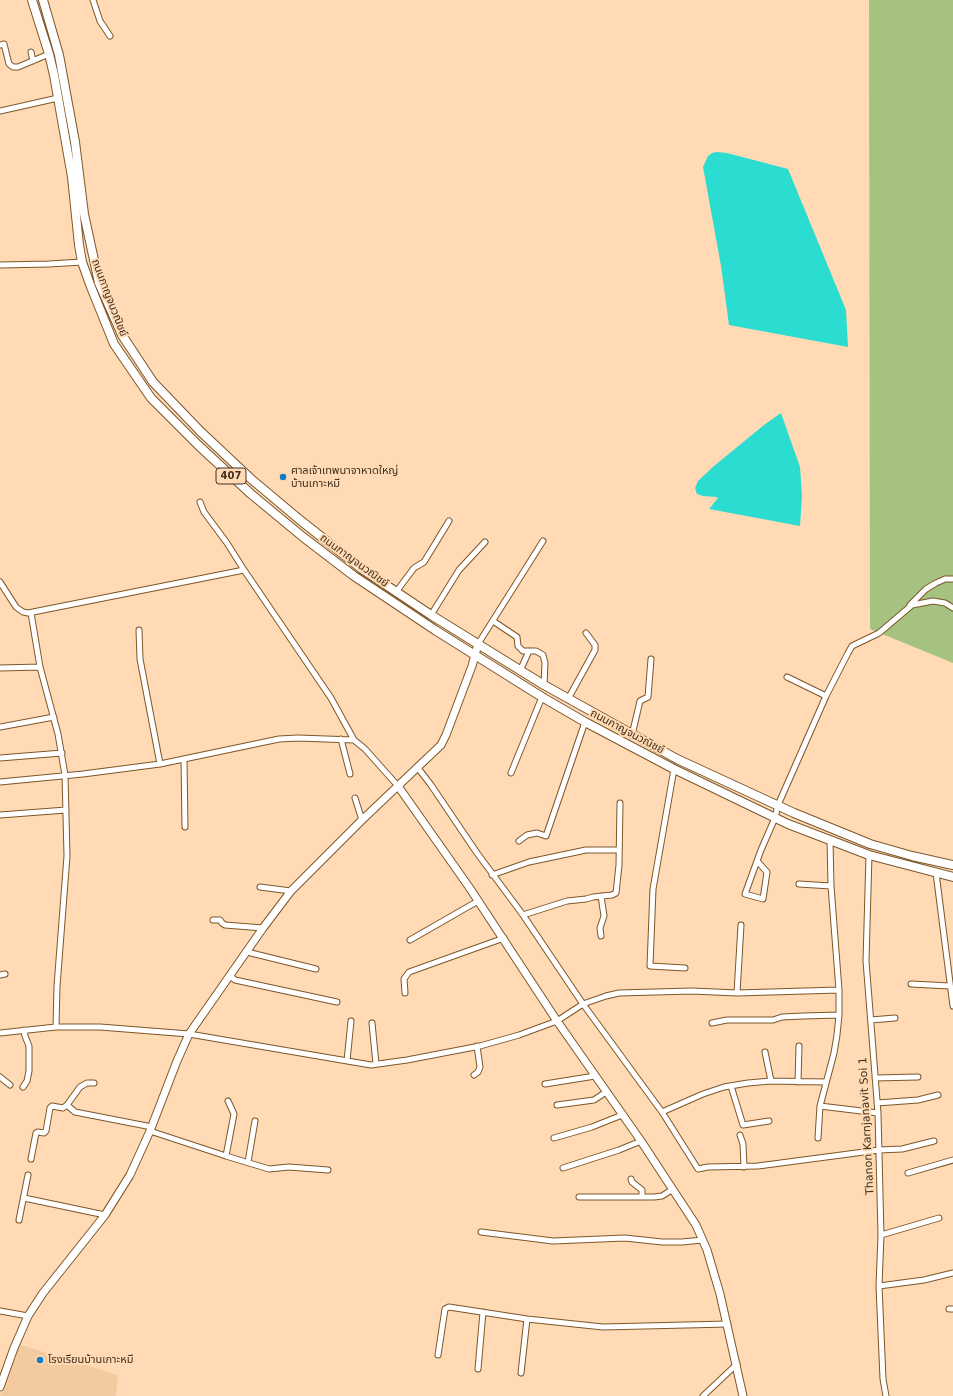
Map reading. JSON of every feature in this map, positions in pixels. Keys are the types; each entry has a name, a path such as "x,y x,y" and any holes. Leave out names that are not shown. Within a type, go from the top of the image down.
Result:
{"main road":[{"name":"ถนนกาญจนวณิชย์","path":"32,0 49,54 72,177 78,244 82,262 91,287 114,344 151,398 194,441 251,494 303,537 354,576 435,630 585,722 674,769 775,818 869,855 953,877"},
{"name":"ถนนกาญจนวณิชย์","path":"43,0 59,54 75,142 84,214 99,283 122,335 153,382 201,432 250,478 362,569 544,686 677,759 794,813 870,844 912,856 953,865"}],"street":[{"path":"93,0 100,21 110,36"},
{"path":"0,45 4,44 9,64 13,67 18,67 49,54"},
{"path":"31,52 33,61"},
{"path":"0,111 58,98"},
{"path":"0,265 82,262"},
{"path":"200,502 204,512 227,543 331,698 354,740 365,749 398,786 504,938 556,1021 641,1141 696,1224 703,1240 728,1324 743,1396"},
{"path":"396,592 414,568 424,562 449,521"},
{"path":"0,1387 14,1348 28,1316 43,1293 105,1215 130,1175 151,1129 189,1034 263,928 291,891 362,820 438,748 445,738 478,644 494,621 543,541"},
{"path":"432,615 459,570 485,542"},
{"path":"0,582 16,606 23,612 31,613 244,570"},
{"path":"758,862 767,872 763,899 745,894 758,862 761,850 775,818 778,805 826,696 852,646 879,633 908,608 926,589 945,579 953,579"},
{"path":"908,608 917,604 933,601 945,603 953,608"},
{"path":"31,613 40,667 54,717 65,775 67,856 57,986 56,1027"},
{"path":"494,621 517,637 518,646 521,650 524,652 538,651 544,657 544,686"},
{"path":"139,630 140,659 160,764"},
{"path":"568,699 595,648 595,645 586,633"},
{"path":"520,671 529,651"},
{"path":"632,734 640,701 648,697 652,659"},
{"path":"0,668 40,667"},
{"path":"787,677 826,696"},
{"path":"510,773 542,697"},
{"path":"0,727 54,717"},
{"path":"519,841 527,835 537,833 546,836 585,722"},
{"path":"0,782 83,774 160,764 279,739 354,740"},
{"path":"341,739 350,774"},
{"path":"0,758 62,753"},
{"path":"184,760 185,828"},
{"path":"418,768 492,875 523,915 583,1004 662,1112 698,1169 708,1167 744,1167 879,1150 902,1149 934,1141"},
{"path":"674,769 653,889 650,966 685,968"},
{"path":"355,798 362,820"},
{"path":"523,915 567,901 585,900 612,895 616,892 620,803"},
{"path":"0,815 66,810"},
{"path":"818,1138 820,1106 836,1042 839,1015 839,990 831,886 830,840"},
{"path":"492,875 529,862 586,850 619,850"},
{"name":"Thanon Karnjanavit Soi 1","path":"869,855 866,961 878,1113 881,1235 879,1286 883,1379 886,1396"},
{"path":"936,873 953,1006"},
{"path":"799,884 831,886"},
{"path":"260,887 291,891"},
{"path":"600,936 600,928 604,916 601,896"},
{"path":"410,940 478,901"},
{"path":"213,920 220,920 225,925 263,928"},
{"path":"737,993 741,925"},
{"path":"405,993 404,980 409,972 504,938"},
{"path":"247,951 316,969"},
{"path":"230,976 235,980 337,1002"},
{"path":"911,984 950,986"},
{"path":"0,1033 56,1027 100,1027 189,1034 365,1064 376,1064 408,1060 477,1046 519,1034 556,1021 583,1004 612,994 630,992 692,991 737,993 839,990"},
{"path":"712,1022 727,1020 773,1020 782,1017 839,1015"},
{"path":"871,1020 895,1018"},
{"path":"347,1061 350,1021"},
{"path":"372,1023 376,1064"},
{"path":"23,1087 27,1081 29,1071 29,1046 24,1030"},
{"path":"474,1075 478,1072 480,1067 477,1046"},
{"path":"798,1082 799,1046"},
{"path":"765,1052 771,1082"},
{"path":"545,1084 595,1076"},
{"path":"0,1077 10,1085"},
{"path":"875,1078 918,1077"},
{"path":"662,1112 703,1094 731,1086 771,1082 826,1082"},
{"path":"31,1159 36,1133 44,1133 47,1130 50,1107 63,1108 80,1087 86,1083 94,1083"},
{"path":"731,1086 743,1125 769,1121"},
{"path":"557,1105 594,1100 606,1092"},
{"path":"877,1103 918,1100 938,1095"},
{"path":"226,1156 234,1114 228,1100"},
{"path":"66,1106 72,1111 151,1129 226,1156 269,1169 289,1167 328,1170"},
{"path":"820,1106 878,1113"},
{"path":"554,1138 592,1128 622,1115"},
{"path":"248,1162 255,1121"},
{"path":"740,1135 743,1144 744,1167"},
{"path":"563,1168 619,1150 641,1141"},
{"path":"908,1173 953,1160"},
{"path":"19,1220 28,1175"},
{"path":"631,1179 632,1182 641,1189 642,1197"},
{"path":"579,1197 662,1196 673,1189"},
{"path":"24,1198 105,1215"},
{"path":"881,1235 939,1218"},
{"path":"481,1232 553,1241 625,1238 662,1242 703,1240"},
{"path":"879,1286 924,1280 953,1273"},
{"path":"438,1355 445,1309 449,1307 527,1319 603,1327 728,1324"},
{"path":"0,1311 28,1316"},
{"path":"478,1369 483,1312"},
{"path":"521,1373 527,1319"},
{"path":"703,1396 737,1364"}],"shaded area":[{"name":"โรงเรียนบ้านเกาะหมี","path":"18,1344 118,1375 116,1396 0,1396"}],"green space":[{"path":"869,0 953,0 953,663 870,629"}],"water":[{"path":"717,152 727,153 788,169 846,310 848,347 729,325 721,266 703,167 708,156"},
{"path":"781,413 800,467 802,496 800,526 709,509 718,498 697,494 695,488 698,481 764,425"}],"place":[{"name":"ศาลเจ้าเทพนาจาหาดใหญ่ บ้านเกาะหมี","path":"283,477"},
{"name":"โรงเรียนบ้านเกาะหมี","path":"40,1360"}]}
